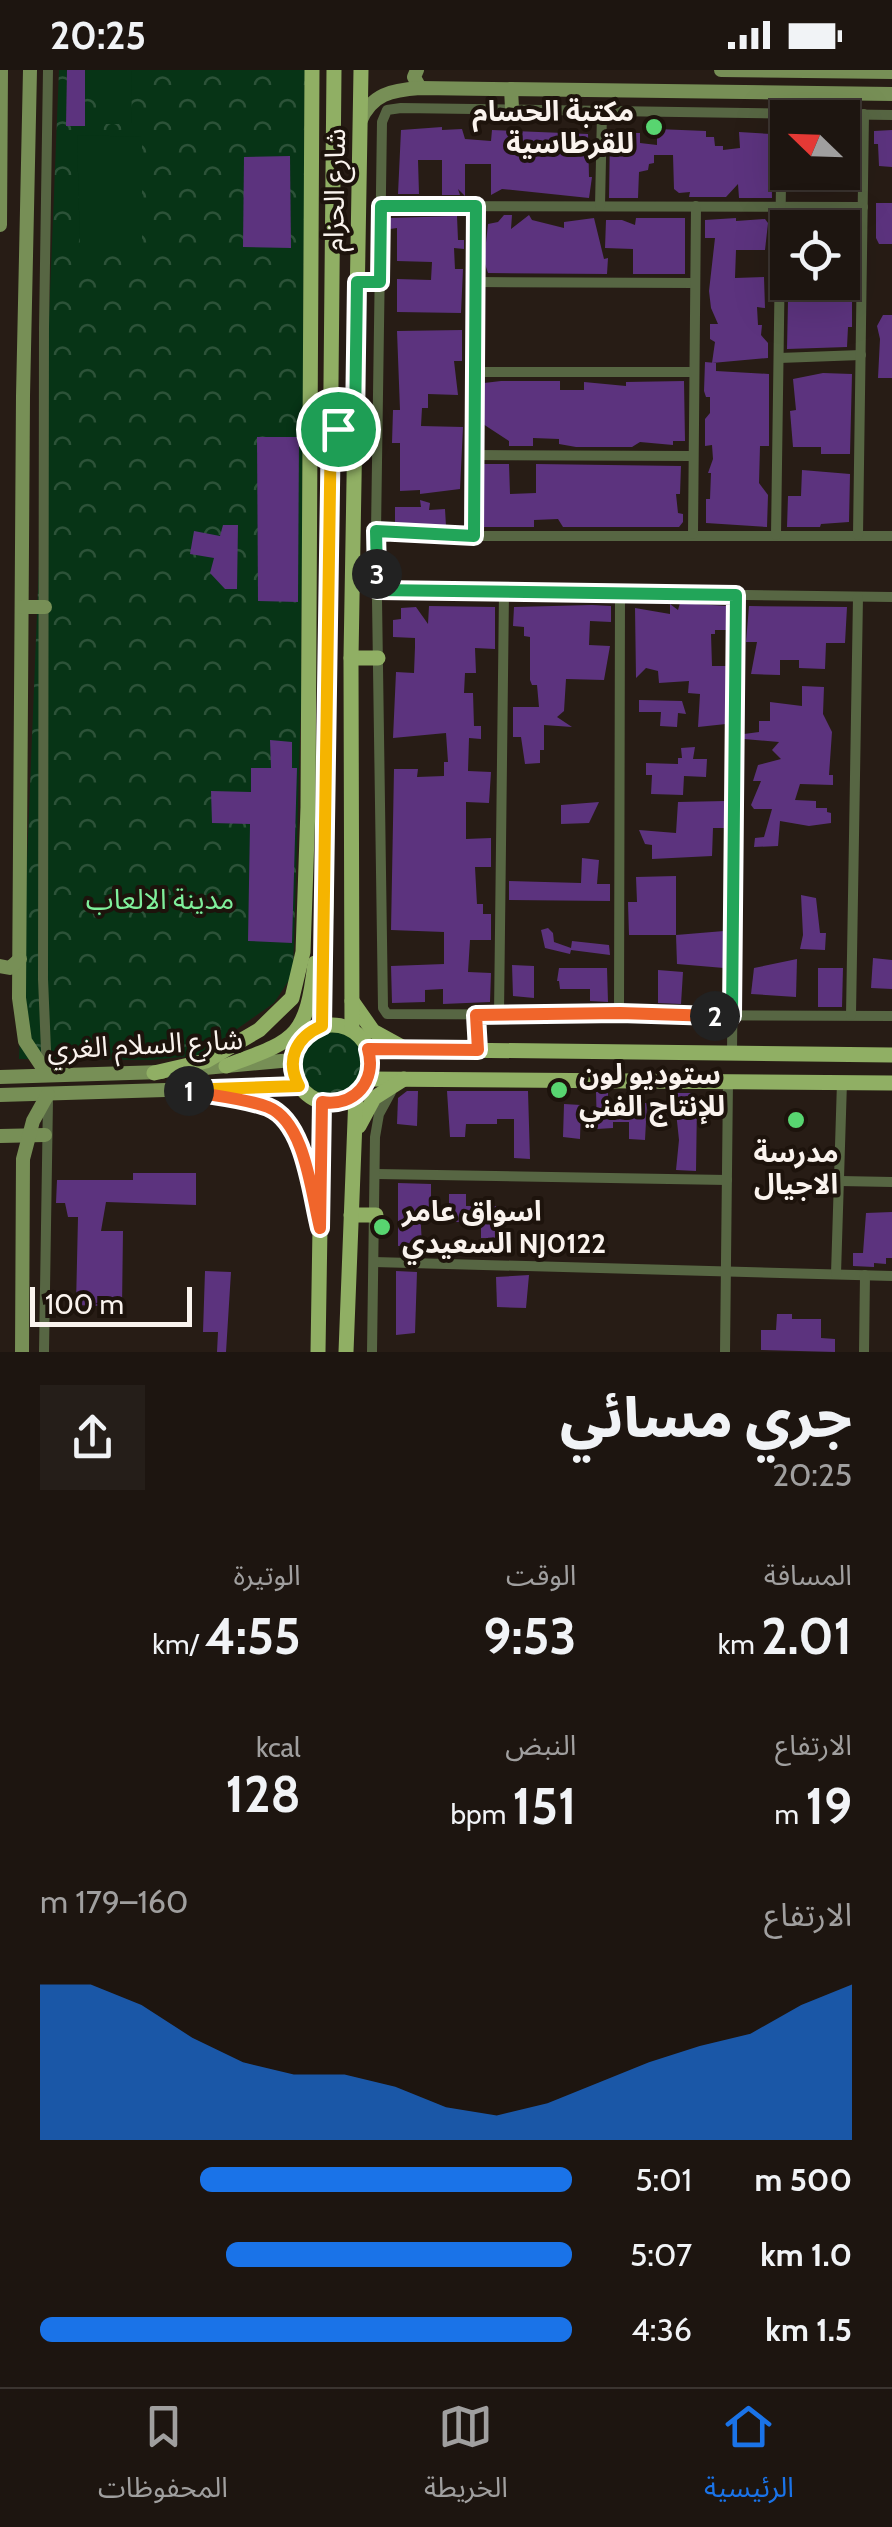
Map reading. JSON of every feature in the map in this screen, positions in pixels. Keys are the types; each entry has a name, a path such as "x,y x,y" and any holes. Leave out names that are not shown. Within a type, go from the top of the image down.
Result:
{"main road":[{"path":"154,1073 206,1061 259,1030 292,998 303,952 312,70"},
{"name":"شارع الحزام","path":"322,1026 334,70"},
{"name":"شارع الحزام","path":"352,1030 351,658 361,70"},
{"path":"310,252 332,252"},
{"path":"357,282 380,282"},
{"path":"331,421 342,430 355,423"},
{"path":"330,468 342,458 354,466"},
{"path":"351,658 378,658"},
{"path":"307,711 327,691"},
{"path":"226,1066 280,1046 294,1036 303,1022 326,905"},
{"path":"352,1002 373,1032 408,1050"},
{"path":"322,1026 352,1030 368,1049 368,1079 356,1095 340,1103 322,1102 299,1086 292,1060 302,1038 322,1026"},
{"path":"368,1049 892,1055"},
{"path":"368,1079 892,1083"},
{"path":"353,1149 367,1107 402,1080"},
{"path":"184,1090 256,1103 281,1114 295,1131 320,1228"},
{"path":"346,1352 356,1095"},
{"path":"318,1352 322,1102"},
{"path":"351,1215 376,1215"}],"street":[{"path":"0,225 1,70"},
{"path":"30,70 23,396 20,998 25,1041 48,1074"},
{"path":"48,70 43,979 48,1074"},
{"path":"417,70 414,77 420,88"},
{"path":"721,70 888,71"},
{"path":"360,122 370,105 385,93 420,88 892,94"},
{"path":"511,89 512,108"},
{"path":"770,114 512,108 387,110 382,122 376,531 383,1008 394,1016 892,1016"},
{"path":"600,206 602,112"},
{"path":"860,114 892,115"},
{"path":"858,536 864,114"},
{"path":"1,148 15,159 22,158 30,149"},
{"path":"776,535 782,190"},
{"path":"0,204 16,194 29,206"},
{"path":"381,206 863,206"},
{"path":"474,536 476,206"},
{"path":"693,534 696,206"},
{"path":"474,282 695,283"},
{"path":"779,358 861,355"},
{"path":"474,372 694,372"},
{"path":"473,455 692,456"},
{"path":"376,531 474,536 892,536"},
{"path":"377,590 892,598"},
{"path":"499,1014 504,592"},
{"path":"620,594 620,1013"},
{"path":"732,1054 736,595"},
{"path":"851,1016 858,597"},
{"path":"22,607 45,607"},
{"path":"0,966 13,966 20,959"},
{"path":"476,1015 478,1050"},
{"name":"شارع السلام الغري","path":"0,1077 154,1073 292,1060"},
{"path":"372,1352 376,1137 379,1114 402,1080"},
{"path":"725,1352 728,1082"},
{"path":"836,1274 842,1082"},
{"name":"شارع السلام الغري","path":"0,1095 299,1086"},
{"path":"22,1352 23,1160 28,1135 48,1094"},
{"path":"44,1352 48,1094"},
{"path":"0,1136 45,1135"},
{"path":"376,1174 727,1180"},
{"path":"840,1181 892,1182"},
{"path":"374,1262 892,1276"},
{"path":"864,1352 865,1275"}],"green space":[{"name":"مدينة الالعاب","path":"59,70 305,70 301,702 293,974 274,1003 200,1055 151,1060 19,1059"},
{"path":"96,70 131,70 132,124 96,124"},
{"path":"77,135 142,137 142,248 80,248"},
{"path":"333,1032 356,1041 365,1064 356,1087 333,1096 310,1087 301,1064 310,1041"}],"building":[{"path":"67,70 85,70 85,126 66,126"},
{"path":"462,129 465,139 491,141 492,130 588,134 592,177 589,198 502,189 491,195 491,164 465,164 465,196 458,189 460,195 442,195 442,160 418,160 419,194 398,194 401,130"},
{"path":"657,129 706,131 706,137 714,137 715,146 723,146 723,150 740,148 739,132 770,134 772,198 739,198 738,184 726,197 689,197 690,192 679,193 674,189 673,155 654,155 648,170 639,172 638,198 609,198 610,133 640,133 640,143 657,145"},
{"path":"892,130 892,167 879,166 874,131"},
{"path":"290,156 291,248 243,247 244,157"},
{"path":"876,203 892,203 892,244 879,244 876,238"},
{"path":"504,215 512,215 511,229 529,215 532,220 564,228 564,222 594,218 604,259 608,258 607,274 488,273 484,261 488,224 498,222"},
{"path":"457,216 458,240 464,240 464,249 454,248 455,269 463,269 461,313 397,312 397,279 431,280 432,262 397,261 397,228 390,229 390,218"},
{"path":"636,218 685,218 685,274 633,274 633,249 605,248 606,220 635,225"},
{"path":"765,219 768,223 765,250 736,250 735,278 764,277 765,308 757,307 761,335 768,343 768,358 712,363 715,342 710,339 710,324 718,324 709,291 715,238 705,238 705,220"},
{"path":"852,300 847,347 787,349 788,301"},
{"path":"883,315 892,315 892,378 878,378 877,326"},
{"path":"462,330 462,361 454,361 458,395 428,394 421,426 463,427 460,489 420,494 420,490 400,491 400,443 392,443 393,410 400,410 397,331"},
{"path":"705,362 716,363 716,371 769,374 769,446 760,446 759,483 768,495 767,527 706,523 706,499 710,499 708,473 713,459 712,445 705,446 710,397 704,391"},
{"path":"823,373 852,374 850,454 821,454 821,447 793,447 793,379"},
{"path":"560,381 560,390 584,390 584,382 626,386 626,382 684,381 685,441 673,441 673,445 640,442 632,447 576,447 559,444 559,439 533,438 533,446 509,446 509,441 483,424 484,383"},
{"path":"257,437 299,437 298,602 258,601"},
{"path":"483,464 509,464 510,494 536,493 536,464 681,466 680,494 676,494 683,522 679,527 563,527 558,519 534,520 534,527 483,527"},
{"path":"802,470 850,474 849,522 787,527 788,496 801,496"},
{"path":"420,500 430,503 429,510 445,509 446,526 395,523 395,507 421,507"},
{"path":"223,525 238,525 237,589 225,589 210,573 214,558 190,554 194,531 220,536"},
{"path":"680,603 727,606 727,630 711,634 712,666 727,666 726,724 698,727 700,694 688,693 689,681 659,683 658,671 646,668 636,678 635,608 670,614 670,604 678,610"},
{"path":"429,606 495,607 495,649 475,648 476,673 465,673 464,693 473,693 474,726 481,726 481,739 469,738 468,771 491,772 489,803 466,802 466,839 491,838 491,867 475,867 477,904 483,904 483,914 491,914 491,940 470,940 468,972 491,973 490,1002 443,1004 443,989 425,990 425,1002 392,1003 391,966 444,964 444,932 391,930 394,769 418,769 417,777 444,776 444,762 448,762 446,733 393,738 396,672 414,673 415,638 393,637 393,620 401,619 401,608 416,607 428,624"},
{"path":"611,606 611,622 590,621 589,645 610,646 604,680 566,679 564,711 557,717 572,727 544,725 540,763 525,764 521,737 513,737 513,707 539,707 537,685 530,680 530,637 524,636 524,627 513,626 514,607"},
{"path":"749,606 847,607 845,643 826,643 825,669 799,668 799,660 780,660 780,675 751,674 757,642 746,642"},
{"path":"802,686 824,687 823,714 832,732 829,775 833,775 833,785 800,784 795,800 816,801 816,808 827,808 831,823 809,826 780,821 778,846 754,847 755,838 764,837 772,809 754,809 751,805 761,781 753,781 758,765 781,759 772,750 779,742 744,739 744,734 759,732 759,721 770,721 770,702 802,706"},
{"path":"639,700 682,701 686,714 678,713 677,727 660,726 661,712 639,712"},
{"path":"270,740 292,742 292,768 297,768 292,943 248,941 250,824 212,823 211,791 251,792 251,768 271,768"},
{"path":"695,747 693,759 707,759 706,777 684,776 683,795 651,794 652,775 646,775 646,763 678,764 681,748"},
{"path":"725,801 725,828 713,828 712,856 652,859 652,845 645,844 639,830 676,833 678,802"},
{"path":"599,802 589,823 561,824 561,805"},
{"path":"582,858 599,860 597,884 610,884 610,901 509,900 509,881 581,883"},
{"path":"676,876 676,935 629,935 628,902 637,902 636,877"},
{"path":"801,895 816,898 820,933 826,933 825,950 800,949"},
{"path":"548,928 554,942 571,948 572,941 609,945 610,955 571,950 570,954 545,948 541,930"},
{"path":"724,931 724,968 677,964 676,935"},
{"path":"873,958 892,960 892,989 871,988"},
{"path":"797,959 796,997 751,994 754,968"},
{"path":"512,965 534,966 534,998 513,996"},
{"path":"559,968 607,968 608,1002 590,1001 590,989 560,989"},
{"path":"818,968 843,968 842,1007 818,1007"},
{"path":"658,970 683,972 681,1004 658,1003"},
{"path":"407,1091 418,1091 417,1126 397,1124 398,1098"},
{"path":"447,1091 528,1091 530,1159 514,1158 514,1119 497,1119 497,1124 466,1124 465,1137 450,1137"},
{"path":"596,1092 608,1092 608,1101 627,1103 627,1092 644,1092 645,1140 629,1139 629,1122 613,1122 613,1128 597,1129"},
{"path":"674,1093 693,1093 693,1102 697,1102 696,1171 676,1170 679,1140"},
{"path":"564,1104 581,1105 580,1139 563,1137"},
{"path":"133,1173 196,1173 196,1205 106,1202 101,1231 123,1231 122,1307 76,1305 78,1217 68,1217 65,1203 56,1203 57,1180 133,1180"},
{"path":"398,1183 431,1184 431,1209 420,1209 422,1245 398,1246"},
{"path":"449,1194 466,1194 466,1206 496,1206 495,1238 481,1238 481,1222 449,1222"},
{"path":"892,1212 892,1258 886,1258 886,1264 874,1263 874,1267 853,1266 853,1253 863,1253 866,1213"},
{"path":"205,1271 231,1272 226,1352 217,1352 218,1332 203,1332"},
{"path":"396,1271 417,1272 415,1333 396,1335"},
{"path":"529,1275 526,1308 497,1307 496,1277"},
{"path":"777,1314 792,1314 792,1319 821,1319 821,1338 835,1339 835,1352 761,1350 761,1330 776,1330"}],"place":[{"name":"مكتبة الحسام للقرطاسية","path":"654,127"},
{"name":"ستوديو لون للإنتاج الفني","path":"559,1090"},
{"name":"مدرسة الاجيال","path":"796,1120"},
{"name":"اسواق عامر السعيدي NJ0122","path":"382,1227"}],"route":[{"path":"381,206 476,206 474,536 376,531 377,590 736,595 732,1016 476,1015 478,1050 368,1049 371,1069 364,1088 340,1103 322,1102 320,1228 295,1131 281,1114 256,1103 184,1090 299,1086 292,1066 296,1048 311,1030 322,1026 331,421 338,429 346,430 355,423 357,282 380,282 381,206"}]}
